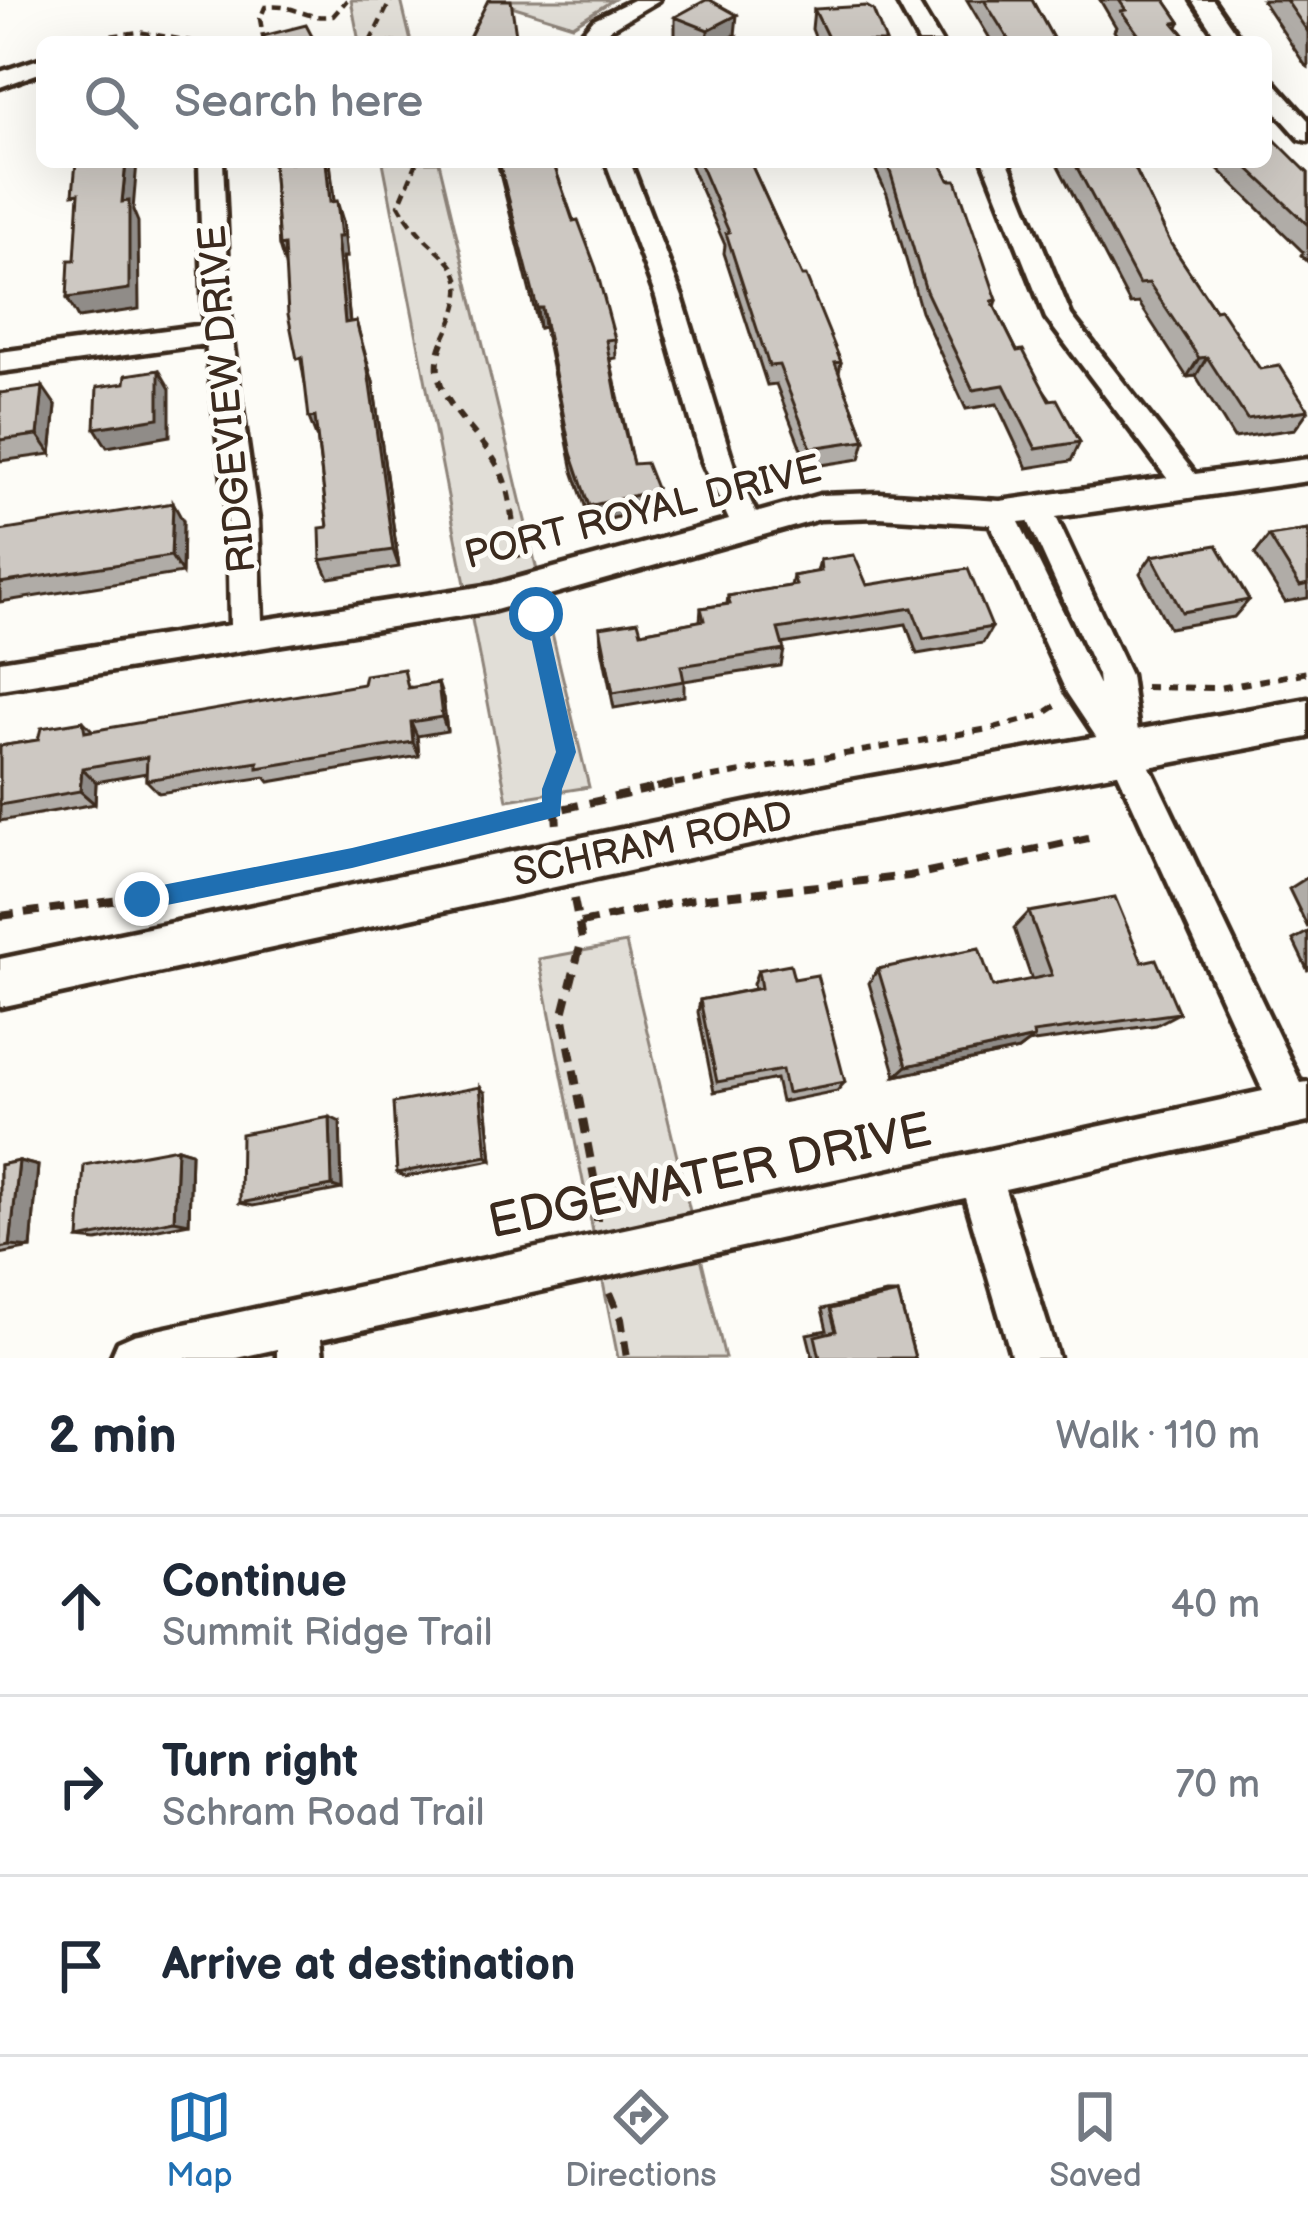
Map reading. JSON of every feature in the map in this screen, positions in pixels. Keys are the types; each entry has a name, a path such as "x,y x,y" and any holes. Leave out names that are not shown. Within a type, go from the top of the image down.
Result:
{"main road":[{"name":"SCHRAM ROAD","path":"0,983 846,803 1308,718"}],"street":[{"path":"591,36 602,24 649,0"},
{"path":"906,0 927,36"},
{"path":"1202,0 1227,36"},
{"path":"0,80 36,66"},
{"path":"1272,94 1308,134"},
{"name":"RIDGEVIEW DRIVE","path":"211,168 218,333 243,520 246,637"},
{"path":"620,168 669,297 718,463 747,526"},
{"path":"999,168 1059,318 1086,357 1157,437 1190,489"},
{"path":"0,362 218,333"},
{"name":"PORT ROYAL DRIVE","path":"0,675 528,589 747,526 848,504 1000,514 1308,470"},
{"path":"1038,510 1114,676 1125,751"},
{"path":"1000,514 1079,683 1125,751 1299,1104"},
{"name":"EDGEWATER DRIVE","path":"134,1358 299,1340 980,1173 1299,1104"},
{"path":"980,1173 1035,1358"}],"path":[{"path":"263,36 260,19 265,8 286,4 312,19 333,16 346,0"},
{"path":"373,36 391,0"},
{"path":"111,36 140,32 162,36"},
{"path":"414,168 398,205 405,219 457,272 464,298 434,364 439,388 503,476 511,532 564,737 566,752 552,789 553,809"},
{"path":"1141,686 1220,688 1308,672"},
{"path":"0,916 209,888 553,809 1040,716"},
{"path":"596,1218 597,1193 563,1014 579,956 580,922 704,898 909,876 1094,837"},
{"path":"612,1304 621,1319 627,1358"}],"shaded area":[{"path":"351,0 401,0 410,36 358,36"},
{"path":"492,0 613,0 573,25"},
{"path":"384,168 440,168 589,787 507,800"},
{"path":"626,943 725,1358 618,1358 539,959"}],"building":[{"path":"488,0 511,0 516,36 470,36"},
{"path":"706,0 737,15 708,30 675,17"},
{"path":"984,0 1032,0 1052,36 1006,36"},
{"path":"1119,0 1165,0 1185,36 1140,36 1121,11 1126,10"},
{"path":"1286,0 1308,0 1308,32"},
{"path":"866,6 873,10 884,36 827,36 814,9"},
{"path":"306,25 312,36 263,36"},
{"path":"1272,137 1308,173 1308,225 1248,168 1272,168"},
{"path":"75,168 125,168 122,202 129,201 129,289 67,298 69,260 75,260 79,193 73,194"},
{"path":"273,168 327,168 330,202 337,201 345,323 356,321 367,363 393,550 321,560 320,528 328,527 315,417 309,418 302,357 297,359 288,314 284,245 279,246"},
{"path":"501,168 555,168 596,268 615,339 606,340 633,464 646,463 656,488 589,506 571,453 542,308 537,308"},
{"path":"702,168 753,168 806,276 841,362 835,363 865,440 811,448 779,365 769,366 729,232"},
{"path":"888,168 943,168 949,180 956,180 997,300 992,301 1017,351 1023,350 1049,400 1057,399 1080,442 1036,449 1004,385 973,390 926,291"},
{"path":"1077,168 1135,168 1171,244 1215,310 1220,309 1260,369 1280,366 1308,410 1247,419 1207,357 1199,358 1149,283 1139,284"},
{"path":"159,370 159,418 95,428 97,387 125,383 126,375"},
{"path":"43,387 38,435 0,440 0,393"},
{"path":"173,503 171,556 0,583 0,531"},
{"path":"1308,530 1308,584 1300,586 1269,536"},
{"path":"1217,545 1249,600 1182,612 1152,556"},
{"path":"854,555 867,585 968,569 992,627 924,639 912,608 778,629 784,650 681,666 684,681 613,693 600,627 638,621 641,632 704,620 701,608 730,604 728,596 796,585 793,576 821,571 820,560"},
{"path":"404,669 408,688 438,683 442,717 411,722 413,742 258,768 258,762 146,780 147,757 82,768 80,791 0,805 0,746 38,740 41,728 83,721 85,732 363,684 365,675"},
{"path":"1115,897 1142,962 1156,959 1179,1013 1033,1033 1034,1038 907,1066 878,969 979,948 993,987 1052,975 1029,912"},
{"path":"790,964 794,979 817,975 845,1082 787,1093 782,1070 717,1082 700,1000 761,988 758,970"},
{"path":"480,1087 487,1156 397,1173 393,1103"},
{"path":"330,1117 332,1186 240,1203 241,1134"},
{"path":"177,1148 174,1220 79,1239 84,1165"},
{"path":"19,1161 10,1246 0,1248 0,1165"},
{"path":"898,1294 915,1358 820,1358 815,1336 836,1331 830,1309"}],"route":[{"path":"142,899 352,858 553,809 552,789 566,752 536,614"}]}
